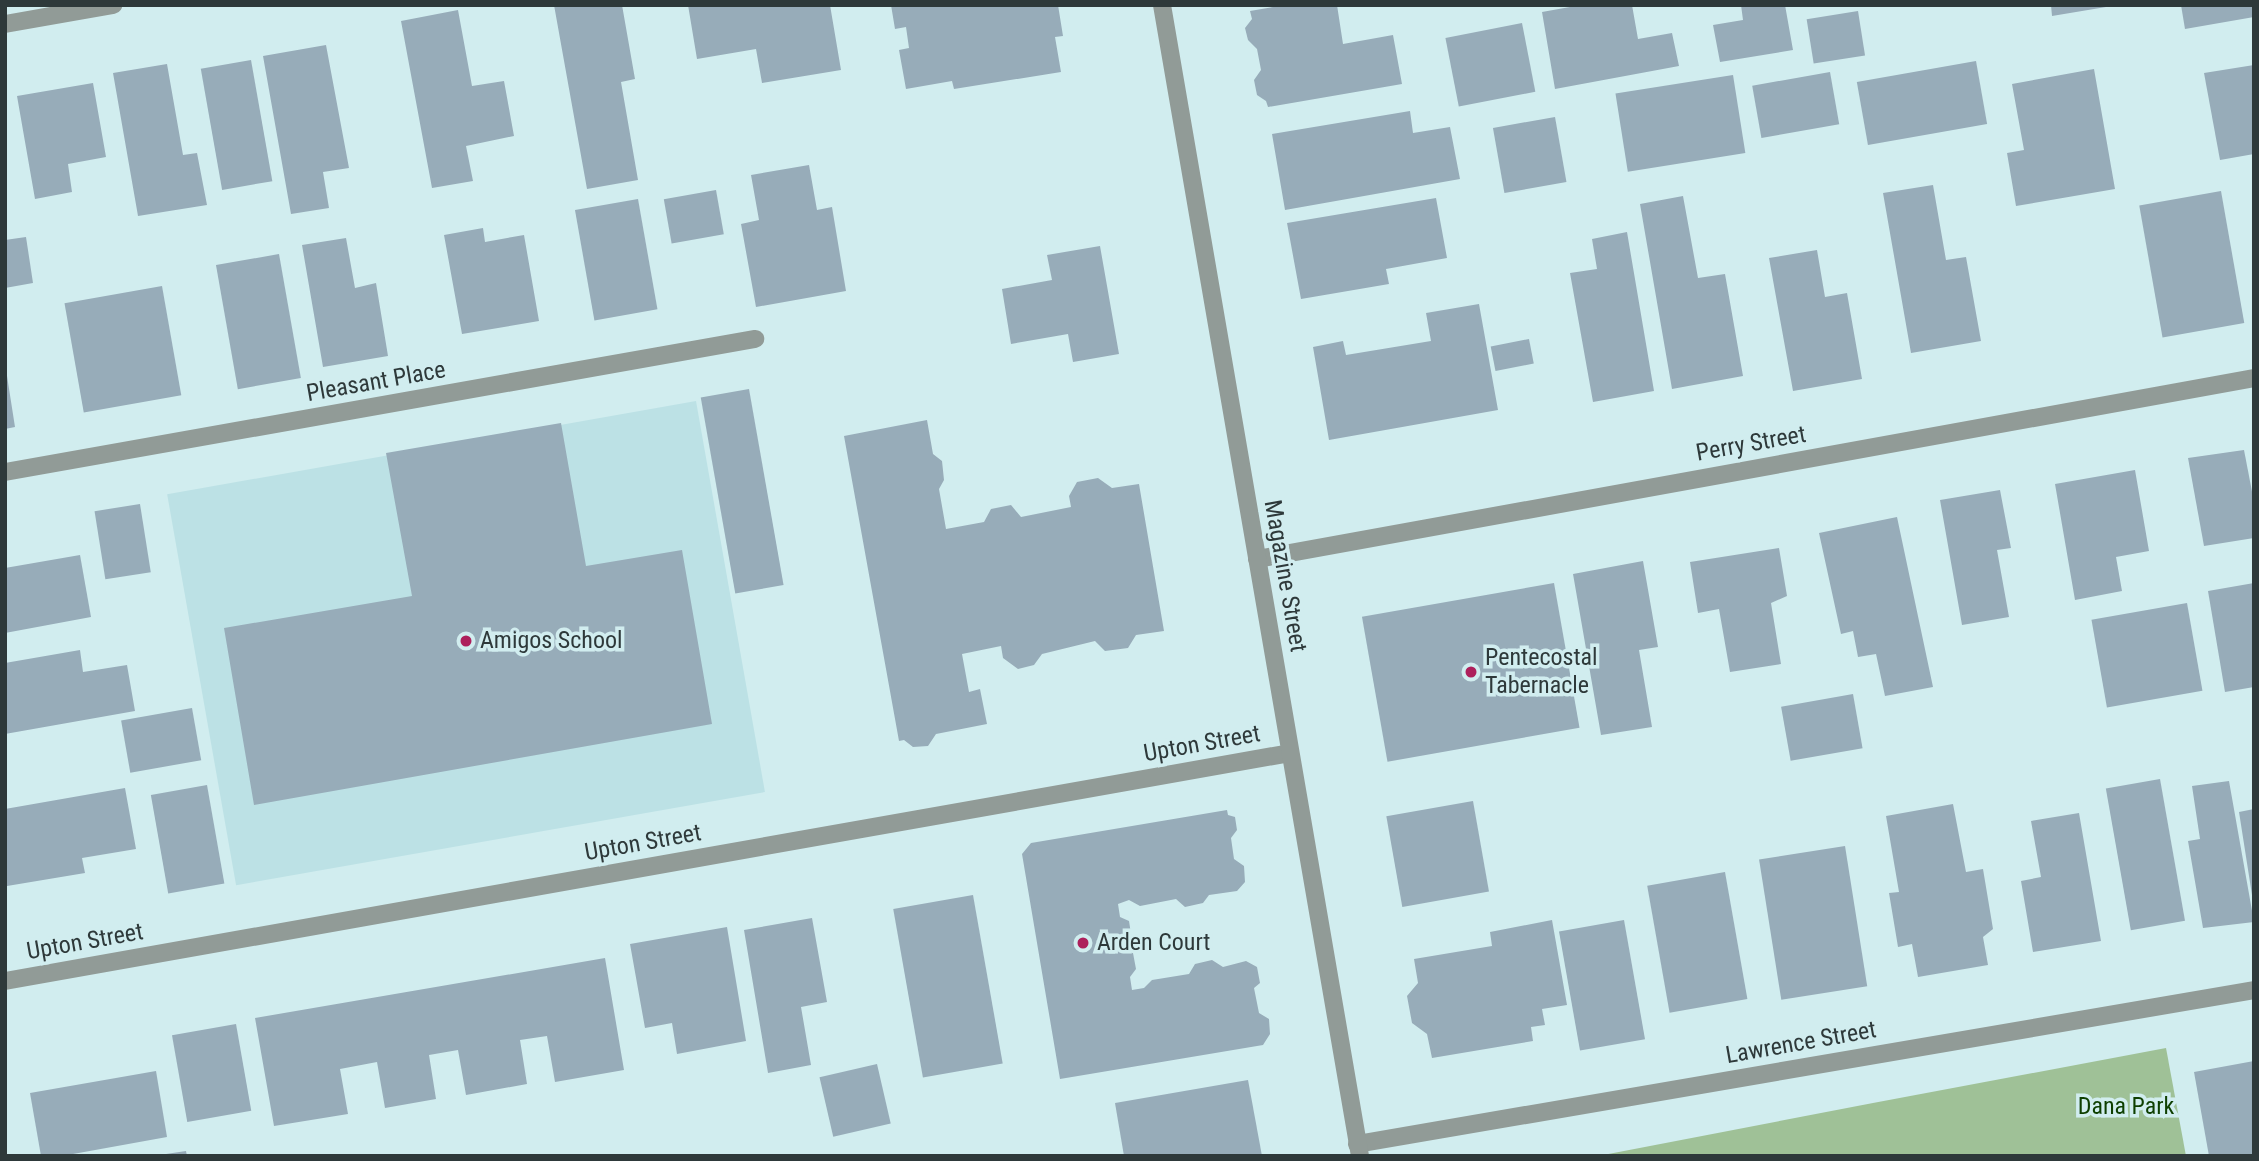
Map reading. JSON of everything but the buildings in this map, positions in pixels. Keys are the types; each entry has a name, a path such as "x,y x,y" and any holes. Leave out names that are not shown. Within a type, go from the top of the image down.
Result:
{"street":[{"path":"5,24 114,5"},
{"name":"Magazine Street","path":"1162,5 1359,1150"},
{"name":"Pleasant Place","path":"5,472 755,339"},
{"name":"Perry Street","path":"1257,559 2254,378"},
{"name":"Upton Street","path":"5,981 1290,753"},
{"name":"Lawrence Street","path":"1359,1150 2254,990"}],"shaded area":[{"name":"Amigos School","path":"696,401 765,792 236,885 167,494"}],"green space":[{"name":"Dana Park","path":"2166,1048 2186,1156 1598,1156 1873,1103"}],"place":[{"name":"Amigos School","path":"466,641"},
{"name":"Pentecostal Tabernacle","path":"1471,672"},
{"name":"Arden Court","path":"1083,943"}]}
